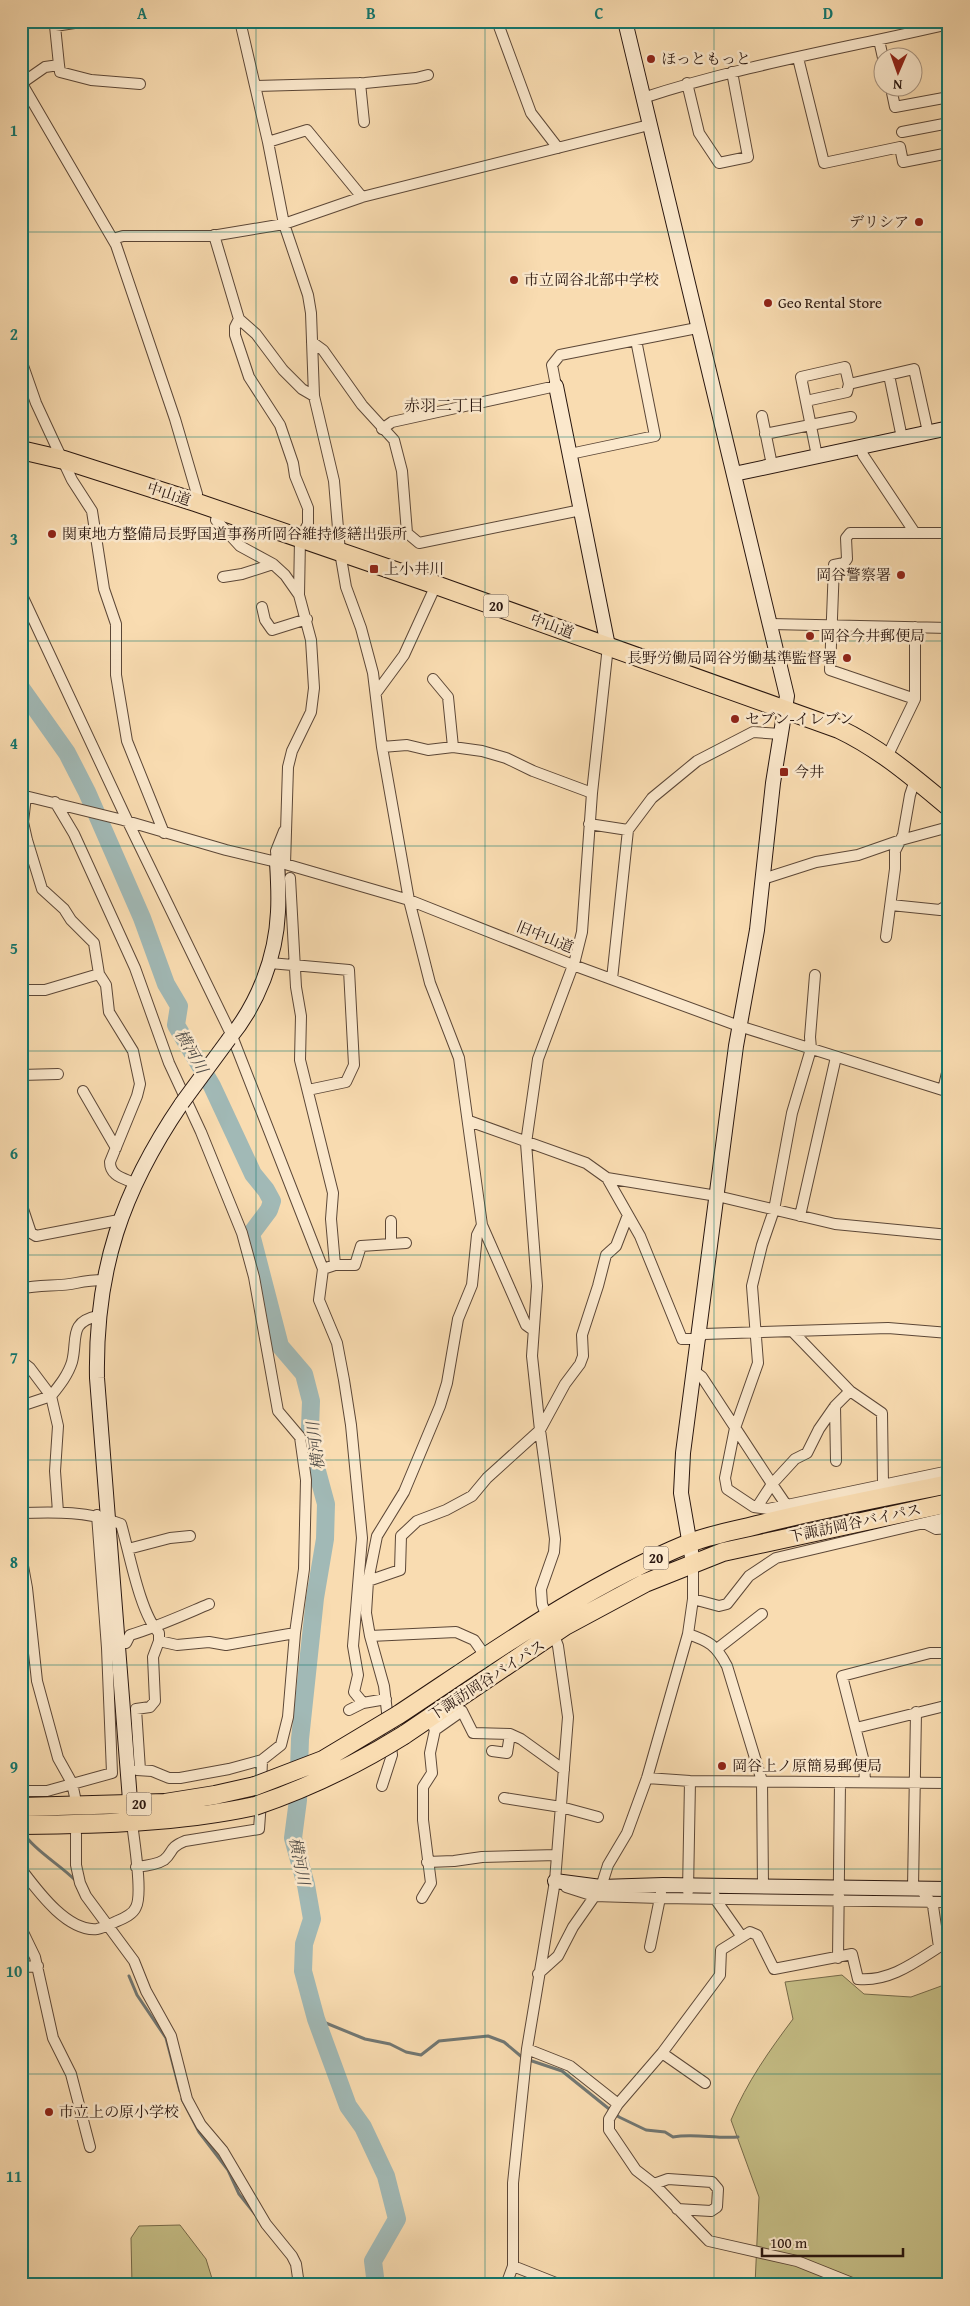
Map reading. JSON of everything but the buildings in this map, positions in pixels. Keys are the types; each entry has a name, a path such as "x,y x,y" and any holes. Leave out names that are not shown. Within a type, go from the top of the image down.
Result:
{"highway":[{"name":"中山道","path":"21,450 64,460 195,502 436,584 840,730 863,740 949,807"},
{"name":"下諏訪岡谷バイパス","path":"21,1807 165,1803 256,1786 324,1760 398,1715 546,1617 626,1572 689,1543 784,1518 949,1484"},
{"name":"下諏訪岡谷バイパス","path":"21,1825 132,1823 215,1815 255,1806 331,1777 404,1735 432,1724 565,1626 645,1583 692,1563 732,1550 949,1503"}],"street":[{"path":"240,21 256,86 284,224 308,295 314,396 334,481 340,552 346,587 361,628 376,694 382,748 409,900 430,983 459,1058 482,1226 526,1325 533,1330"},
{"path":"497,21 531,113 558,148"},
{"path":"538,1974 558,1956 573,1927 598,1891 608,1865 627,1833 647,1778 688,1634 692,1599 692,1563 680,1493 693,1370 739,1026 757,930 772,783 787,696 772,624 697,328 625,21"},
{"path":"81,22 55,26 60,72 91,80 140,84"},
{"path":"643,98 687,83 732,72 949,24"},
{"path":"879,40 881,48"},
{"path":"798,58 824,163 900,147 903,162 949,153"},
{"path":"59,65 45,67 22,83 113,240 175,419 197,494 195,502"},
{"path":"687,83 699,133 719,163 748,157 732,72"},
{"path":"256,86 360,83 416,78 428,75"},
{"path":"360,83 364,122"},
{"path":"894,98 896,107 949,97"},
{"path":"902,132 949,123"},
{"path":"113,240 123,236 214,236 284,224 362,197 649,125"},
{"path":"268,142 306,130 362,197"},
{"path":"214,236 239,318 256,334 283,370 302,389 314,396"},
{"path":"239,318 235,327 235,335 249,377 280,425 293,463 295,476 308,508 308,524 300,538 299,595"},
{"path":"506,2285 513,2266 513,2183 527,2049 557,1855 567,1708 558,1646 546,1617 541,1590 554,1552 555,1539 532,1356 537,1286 526,1143 538,1059 573,965 582,932 589,824 608,646 552,365 560,355 697,328"},
{"path":"570,454 655,436 636,340"},
{"path":"312,342 323,350 382,429 394,440 402,471 407,533 419,543 581,510"},
{"path":"21,360 36,403 55,444 72,480 92,512 104,589 116,624 116,675 127,741 164,833"},
{"path":"806,401 847,392 849,384 845,367 801,377 817,456"},
{"path":"849,384 914,369 928,432"},
{"path":"888,375 902,438"},
{"path":"382,429 392,422 556,386"},
{"path":"762,416 772,465"},
{"path":"765,434 851,417"},
{"path":"734,474 949,428"},
{"path":"861,446 863,455 915,533"},
{"path":"21,1791 47,1791 115,1772 97,1378 98,1316 104,1280 119,1220 134,1183 156,1140 251,1007 270,963 278,912 281,863 278,845 286,828 288,767 292,751 311,712 314,688 311,640 307,619 299,595 285,575 273,564 240,546 216,520 219,511"},
{"path":"914,699 830,670 834,565 844,563 847,559 846,538 850,533 949,533"},
{"path":"223,577 242,574 273,564"},
{"path":"376,694 404,655 436,584"},
{"path":"21,593 125,821 230,1038 323,1269 319,1300 337,1343 351,1425 362,1538 353,1646 358,1675 354,1692 363,1703"},
{"path":"262,607 265,620 272,630 307,619"},
{"path":"772,624 949,628"},
{"path":"887,757 914,699 915,627"},
{"path":"434,679 448,697 453,747"},
{"path":"612,979 628,830 652,798 697,761 753,732 781,734"},
{"path":"382,748 407,745 428,750 453,747 482,751 506,758 533,771 592,793"},
{"path":"886,937 891,905 895,851 900,840 915,780"},
{"path":"24,795 25,831 42,889 64,909 71,920 94,943 99,974 106,986 109,1012 133,1051 140,1084 137,1096 110,1162 110,1168 114,1174 134,1183"},
{"name":"旧中山道","path":"24,795 281,863 409,900 573,965 739,1026 946,1091"},
{"path":"21,1513 58,1512 102,1516 121,1524 144,1605 154,1628 159,1634 159,1641 153,1657 156,1701 150,1707 136,1709 139,1770 169,1778 180,1778 230,1769 262,1760 281,1745 285,1733 304,1569 306,1480 300,1436 278,1411 254,1277 242,1232 201,1132 169,1063 134,968 74,834 57,803"},
{"path":"589,824 628,830"},
{"path":"762,880 816,862 858,855 900,840 949,827"},
{"path":"290,878 295,965 301,1016 300,1060 333,1193 331,1219 335,1265"},
{"path":"891,905 940,910 949,904"},
{"path":"270,963 349,970 354,1065 346,1082 308,1090"},
{"path":"21,990 45,990 99,974"},
{"path":"815,975 811,1049 792,1113 774,1210 762,1245 752,1286 758,1363 735,1428 725,1478 727,1489 758,1507 768,1509 949,1471"},
{"path":"800,1216 836,1057"},
{"path":"946,1091 949,1064"},
{"path":"21,1075 58,1074"},
{"path":"83,1091 116,1148"},
{"path":"469,1121 586,1163 606,1178 640,1236 682,1339 698,1339 704,1334 888,1328 949,1334"},
{"path":"606,1178 717,1196 835,1224 949,1235"},
{"path":"21,1204 31,1233 36,1236 119,1220"},
{"path":"368,1581 400,1570 402,1536 417,1521 446,1510 472,1496 487,1478 540,1430 566,1384 580,1364 583,1356 582,1335 606,1255 616,1246 628,1215"},
{"path":"391,1221 391,1244"},
{"path":"382,1786 392,1755 384,1686 370,1636 366,1612 368,1581 377,1536 404,1492 440,1406 447,1383 458,1319 472,1285 477,1235 482,1226"},
{"path":"323,1269 335,1265 355,1265 361,1246 406,1243"},
{"path":"21,1289 76,1283 90,1279 104,1280"},
{"path":"21,1406 51,1396 63,1382 72,1364 76,1329 86,1318 98,1316"},
{"path":"793,1332 850,1391 882,1413 884,1485"},
{"path":"21,1361 30,1368 51,1396 58,1426 55,1471 58,1512"},
{"path":"693,1370 702,1377 786,1506"},
{"path":"758,1507 772,1484 795,1459 807,1452 819,1429 835,1406 850,1391"},
{"path":"835,1406 836,1461"},
{"path":"21,1869 40,1894 56,1910 76,1924 97,1929 127,1917 136,1907 138,1892 136,1867 102,1516"},
{"path":"692,1599 719,1606 726,1604 749,1576 761,1566 776,1558 809,1552 949,1517"},
{"path":"924,1523 936,1529 949,1528"},
{"path":"128,1549 170,1538 190,1536"},
{"path":"21,1555 27,1588 37,1681 58,1758 72,1783 76,1797"},
{"path":"126,1643 130,1635 154,1628 210,1604"},
{"path":"717,1650 762,1614"},
{"path":"370,1636 456,1632 474,1640 486,1657"},
{"path":"159,1641 177,1645 209,1642 226,1645 295,1634"},
{"path":"688,1634 707,1640 717,1650 727,1666 762,1781 762,1886"},
{"path":"865,1782 864,1762 842,1676 930,1653 949,1653"},
{"path":"349,1710 363,1703 386,1700"},
{"path":"856,1728 949,1705"},
{"path":"422,1898 431,1883 427,1862 424,1787 432,1773 430,1753 432,1724 462,1711 473,1733 510,1734 564,1770"},
{"path":"857,2285 797,2261 709,2241 654,2184 636,2170 610,2130 609,2119 618,2104 662,2053 720,1975 721,1950 750,1932 757,1935 774,1968 852,1954 858,1978 866,1980 898,1973 939,1947 933,1906 917,1889 916,1712"},
{"path":"492,1751 507,1753 510,1734"},
{"path":"136,1867 150,1866 164,1859 173,1846 185,1841 259,1829 262,1760"},
{"path":"647,1778 690,1781 949,1783"},
{"path":"688,1892 690,1781"},
{"path":"838,1958 837,1894 840,1782"},
{"path":"504,1798 561,1807 598,1817"},
{"path":"76,1834 74,1848 80,1883 86,1896 134,1961 146,1991 171,2036 187,2098 202,2125 223,2150 266,2224 292,2256 296,2264 299,2285"},
{"path":"427,1862 454,1862 482,1857 557,1855"},
{"path":"554,1883 598,1891 715,1893 837,1894 949,1889"},
{"path":"715,1893 762,1886 930,1902 949,1902"},
{"path":"650,1947 662,1892"},
{"path":"715,1893 742,1937"},
{"path":"21,1928 38,1966 53,2038 71,2074 90,2148"},
{"path":"21,1967 38,1966"},
{"path":"527,2049 570,2066 618,2104"},
{"path":"662,2053 705,2083"},
{"path":"654,2184 668,2179 712,2182 718,2189 717,2207 711,2211 677,2209"},
{"path":"513,2266 561,2285"}],"shaded area":[{"path":"947,1912 949,1912 949,2285 755,2285 759,2197 731,2120 759,2067 793,2019 785,1982 842,1975 864,1994 911,1997 944,1985"},
{"path":"180,2225 206,2259 214,2285 132,2285 131,2238 139,2226"}],"waterway":[{"name":"横河川","path":"21,688 67,753 87,792 142,918 166,984 179,1006 176,1025 212,1086 253,1174 272,1201 269,1210 251,1234 280,1346 304,1374 311,1401 310,1428 313,1456 326,1504 325,1539 315,1598 300,1739 298,1800 293,1838 306,1885 312,1919 304,1944 303,1971 316,2019 348,2106 363,2127 386,2176 397,2219 373,2261 376,2285"},
{"path":"25,1835 29,1841 76,1881"},
{"path":"129,1976 137,1995 166,2038 180,2091"},
{"path":"316,2019 365,2039 390,2044 406,2052 421,2055 439,2041 488,2036 504,2042 523,2058"},
{"path":"529,2060 562,2071 619,2117 646,2130 665,2132 673,2137 738,2137"},
{"path":"182,2099 199,2132 228,2170 239,2194 255,2214"}],"place":[{"name":"ほっともっと","path":"651,59"},
{"name":"デリシア","path":"919,222"},
{"name":"市立岡谷北部中学校","path":"514,280"},
{"name":"Geo Rental Store","path":"768,303"},
{"name":"関東地方整備局長野国道事務所岡谷維持修繕出張所","path":"52,534"},
{"name":"上小井川","path":"374,569"},
{"name":"岡谷警察署","path":"901,575"},
{"name":"岡谷今井郵便局","path":"810,636"},
{"name":"長野労働局岡谷労働基準監督署","path":"847,658"},
{"name":"セブン-イレブン","path":"735,719"},
{"name":"今井","path":"784,772"},
{"name":"岡谷上ノ原簡易郵便局","path":"722,1766"},
{"name":"市立上の原小学校","path":"49,2112"}],"district":[{"name":"赤羽二丁目","path":"444,405"}]}
